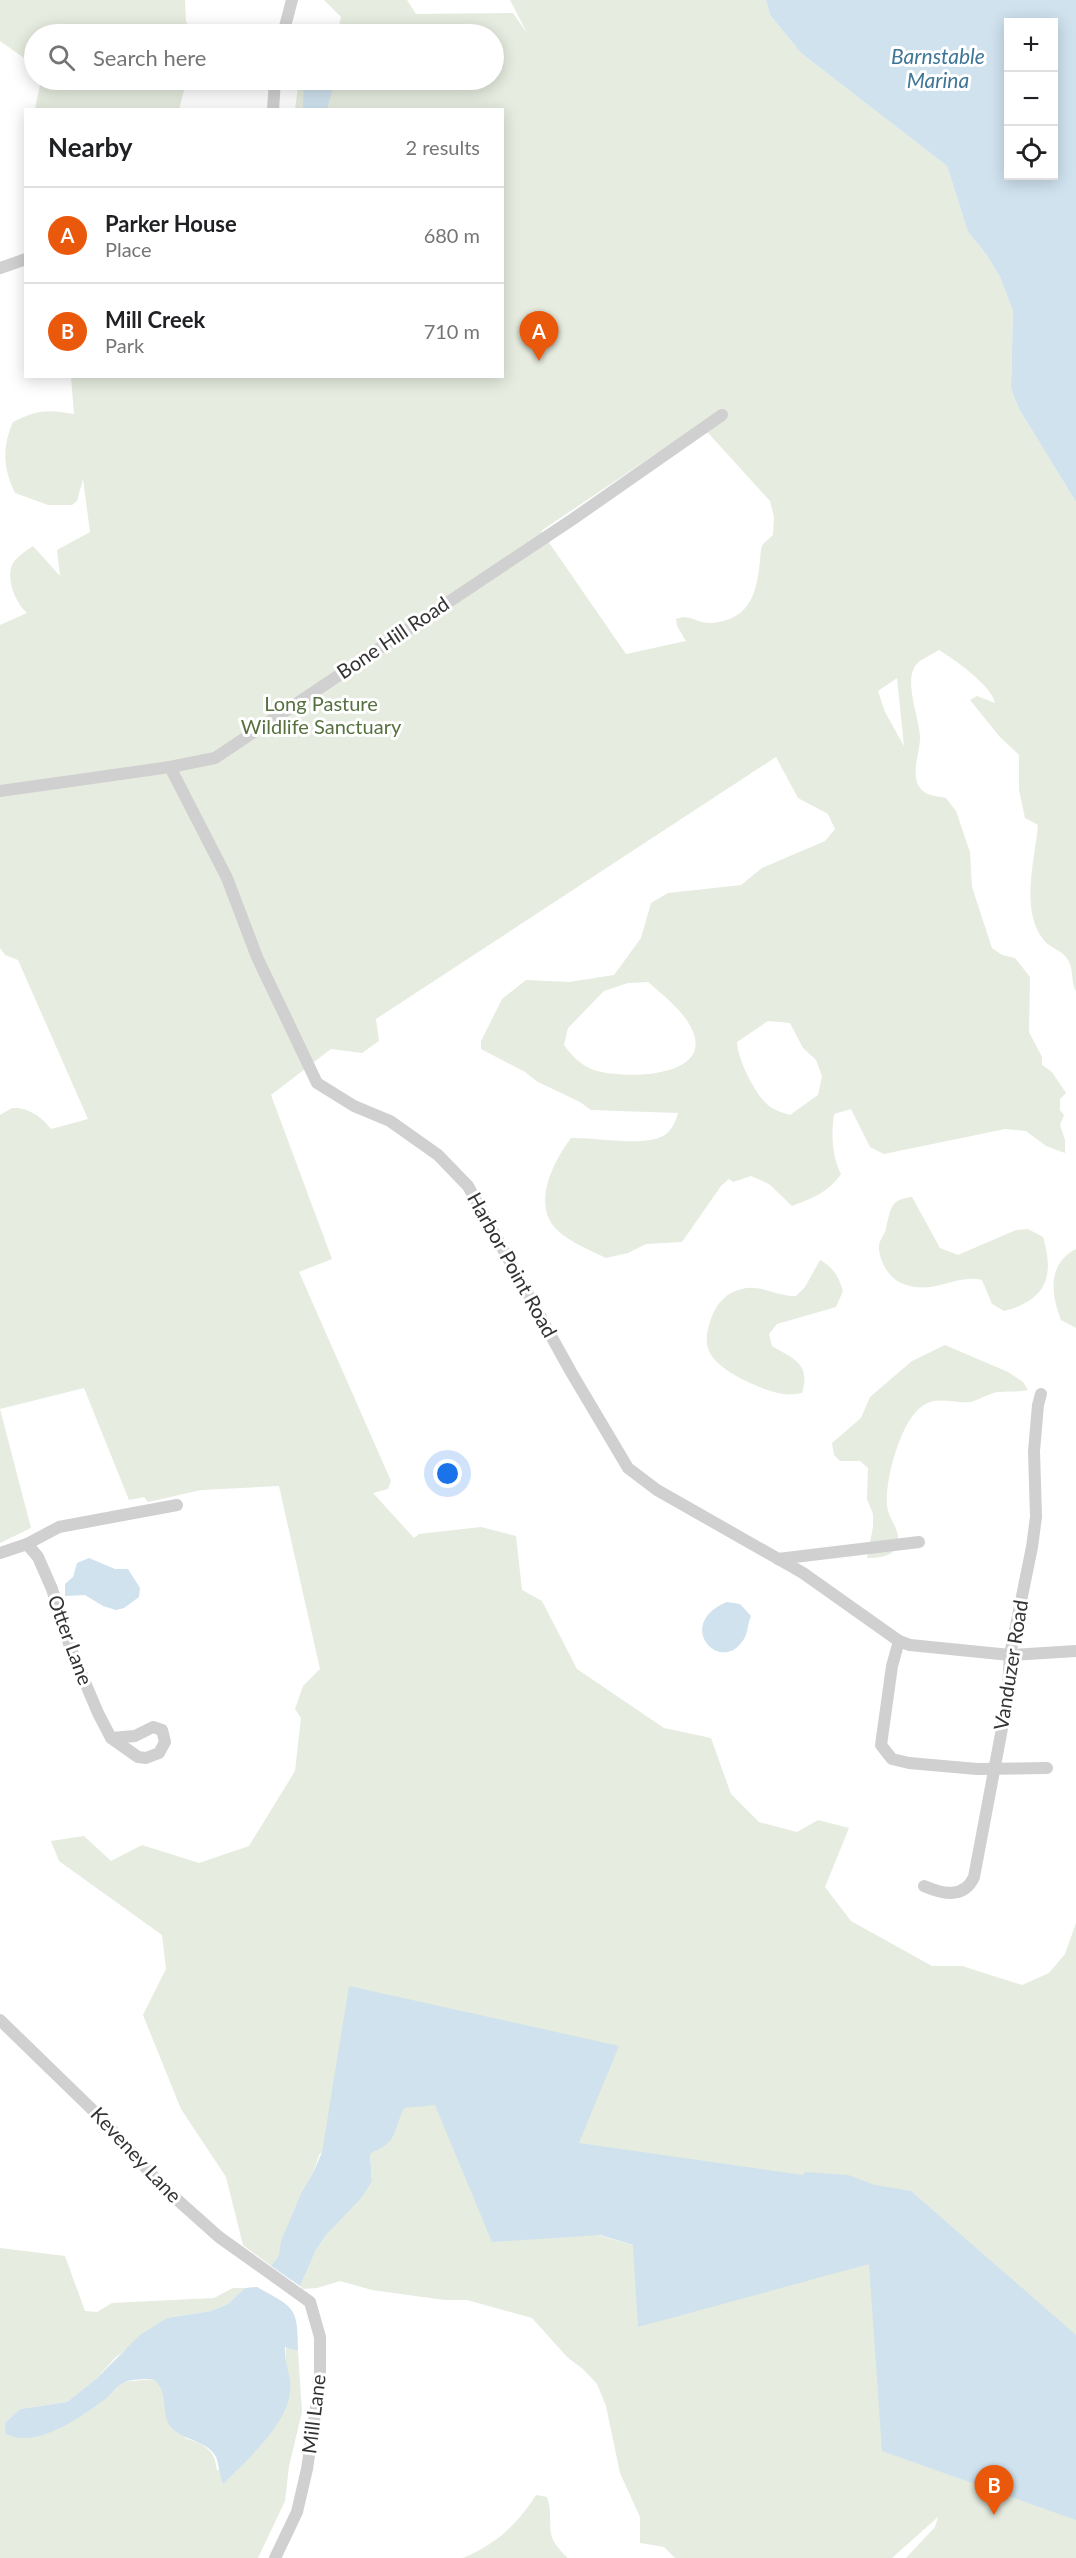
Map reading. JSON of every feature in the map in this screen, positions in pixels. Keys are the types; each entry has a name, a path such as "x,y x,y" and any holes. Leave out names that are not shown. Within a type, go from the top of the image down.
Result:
{"street":[{"path":"286,24 292,0"},
{"path":"273,108 274,90"},
{"path":"0,268 24,260"},
{"name":"Bone Hill Road","path":"0,791 170,767 215,758 254,734 722,415"},
{"name":"Harbor Point Road","path":"170,767 227,878 257,957 317,1083 354,1106 390,1121 438,1155 468,1186 554,1343 628,1468 649,1484 838,1596 899,1641"},
{"name":"Vanduzer Road","path":"924,1886 941,1894 958,1892 971,1884 974,1877 1007,1702 1010,1655 1035,1517 1034,1451 1041,1394"},
{"path":"0,1553 27,1544 59,1527 177,1505"},
{"path":"778,1559 920,1542"},
{"name":"Otter Lane","path":"27,1544 38,1557 52,1589 70,1647 111,1738"},
{"path":"1047,1768 977,1769 909,1763 892,1759 881,1745 885,1706 899,1641 920,1646 1010,1655 1076,1651"},
{"name":"Keveney Lane","path":"0,2020 104,2121 163,2187 219,2237 281,2280"},
{"name":"Mill Lane","path":"275,2558 297,2512 307,2469 320,2380 320,2337 314,2310 305,2296 281,2280"}],"green space":[{"path":"0,0 185,0 188,24 24,24 24,58 0,41"},
{"name":"Long Pasture Wildlife Sanctuary","path":"324,0 407,0 416,14 513,13 527,33 510,0 766,0 770,15 801,53 947,166 968,232 986,254 1000,277 1013,311 1011,388 1019,409 1076,502 1076,991 1068,960 1043,939 1032,914 1032,868 1038,825 1025,818 1019,790 1019,755 999,736 970,700 977,696 995,703 992,696 972,674 939,650 916,665 911,681 920,738 916,770 917,783 925,793 946,798 956,811 970,852 972,887 992,948 1002,955 1015,958 1030,977 1029,1032 1042,1057 1042,1065 1052,1072 1066,1093 1060,1099 1060,1110 1064,1115 1060,1125 1065,1140 1065,1153 1046,1146 1026,1131 1005,1129 884,1154 870,1147 851,1109 834,1114 833,1145 841,1174 813,1198 792,1206 769,1184 751,1176 733,1182 729,1179 721,1186 682,1242 646,1244 628,1253 606,1258 574,1242 553,1226 546,1209 547,1187 554,1166 571,1138 631,1141 654,1139 668,1132 678,1113 591,1110 481,1049 481,1041 502,999 526,980 569,982 614,975 641,938 651,903 668,893 741,885 762,868 825,841 835,829 828,814 798,798 776,757 376,1019 379,1041 362,1053 331,1049 271,1095 332,1259 299,1272 391,1481 388,1489 373,1493 414,1538 419,1534 481,1527 516,1536 522,1590 542,1601 577,1669 664,1728 711,1738 731,1794 759,1822 797,1832 818,1820 849,1828 825,1887 851,1921 932,1966 962,1966 1022,1985 1049,1973 1065,1954 1076,1923 1076,2466 800,2183 739,2214 521,2124 384,2086 319,2155 313,2173 291,2217 279,2255 271,2266 243,2245 226,2177 181,2109 143,2015 166,1969 162,1935 59,1861 51,1841 84,1836 111,1861 142,1845 199,1863 249,1846 295,1771 301,1718 295,1709 303,1686 320,1669 279,1486 201,1490 148,1502 144,1497 129,1500 84,1388 0,1409 0,1115 13,1108 24,1109 39,1117 51,1129 88,1119 18,960 5,955 0,948 0,625 27,613 19,604 11,584 10,571 16,559 33,546 60,576 57,550 90,532 83,479 77,501 72,505 48,505 15,493 5,458 9,431 13,422 29,415 57,411 74,414 71,378 504,378 504,108 295,108 298,90 504,90 504,24 339,24 341,17","holes":["700,424 770,501 774,517 773,535 761,549 756,587 752,598 738,615 712,623 681,617 676,619 677,626 686,641 626,654 541,531","897,678 904,746 885,712 878,691","648,982 676,1007 692,1030 695,1038 694,1052 686,1062 672,1069 637,1075 591,1069 573,1056 564,1045 568,1028 604,991 628,983","768,1021 790,1023 803,1048 816,1060 822,1076 818,1095 790,1115 766,1104 754,1088 740,1058 737,1042"]},
{"path":"39,90 184,90 179,108 35,108"},
{"path":"912,1197 940,1248 958,1255 1016,1230 1028,1229 1043,1237 1048,1264 1044,1285 1030,1300 1004,1311 992,1304 982,1280 963,1279 933,1286 912,1287 896,1280 882,1262 879,1245 895,1203"},
{"path":"1076,1249 1076,1328 1061,1320 1055,1300 1054,1280 1060,1263"},
{"path":"820,1260 832,1269 843,1291 836,1307 777,1324 769,1334 772,1346 794,1359 802,1369 804,1383 802,1393 786,1394 765,1389 721,1366 709,1351 707,1342 711,1320 720,1302 737,1290 749,1288 796,1296 805,1287"},
{"path":"945,1345 1008,1372 1023,1382 1028,1390 996,1392 970,1402 933,1401 921,1407 913,1415 900,1438 895,1453 887,1494 887,1505 898,1534 898,1544 889,1554 867,1558 873,1527 873,1514 867,1499 868,1468 860,1461 840,1461 834,1455 832,1443 861,1418 870,1397 912,1361"},
{"path":"0,1409 31,1528 0,1543"},
{"path":"420,2085 564,2225 673,2257 844,2217 1076,2500 1076,2558 906,2558 935,2527 938,2517 892,2558 675,2558 664,2547 640,2543 640,2517 620,2473 606,2406 597,2384 583,2369 568,2358 532,2318 467,2300 445,2300 372,2290 340,2281 317,2288 303,2289 300,2286 316,2250 326,2235 372,2181 370,2154 390,2139 405,2104"},
{"path":"0,2248 65,2256 85,2311 97,2312 112,2303 214,2298 233,2288 245,2288 228,2304 211,2311 167,2318 115,2358 96,2379 67,2402 20,2409 5,2423 105,2399 123,2382 153,2379 161,2386 185,2438 208,2449 214,2458 217,2471 290,2394 286,2346 298,2351 302,2412 289,2466 285,2501 258,2558 0,2558"},
{"path":"536,2495 547,2497 551,2535 559,2549 568,2558 463,2558 496,2540 521,2516"}],"water":[{"name":"Barnstable Marina","path":"766,0 1076,0 1076,502 1019,409 1011,388 1013,311 1000,277 986,254 968,232 947,166 801,53 770,15"},
{"path":"304,90 332,90 327,108 303,108"},
{"path":"89,1558 115,1569 128,1569 140,1588 139,1597 124,1608 116,1610 103,1606 85,1595 65,1596 65,1584 73,1577 77,1563"},
{"path":"727,1602 740,1604 751,1616 744,1639 734,1649 724,1652 714,1650 707,1643 703,1633 704,1622 711,1611"},
{"path":"349,1986 619,2046 579,2143 803,2175 805,2172 848,2175 875,2185 911,2191 1076,2335 1076,2520 882,2451 869,2264 638,2327 633,2245 600,2235 492,2242 435,2105 404,2108 393,2136 386,2145 370,2154 372,2181 362,2197 326,2235 316,2250 300,2286 271,2266 279,2255 281,2241 301,2193 322,2152"},
{"path":"257,2287 292,2310 297,2325 298,2351 285,2347 290,2392 281,2417 264,2442 223,2484 217,2459 212,2451 181,2435 170,2426 161,2390 153,2379 122,2383 104,2400 70,2423 44,2435 18,2438 6,2434 5,2423 20,2409 67,2402 96,2379 140,2335 167,2318 211,2311 228,2304 245,2288"}],"place":[{"name":"Parker House","path":"539,361"},
{"name":"Mill Creek","path":"994,2515"}]}
